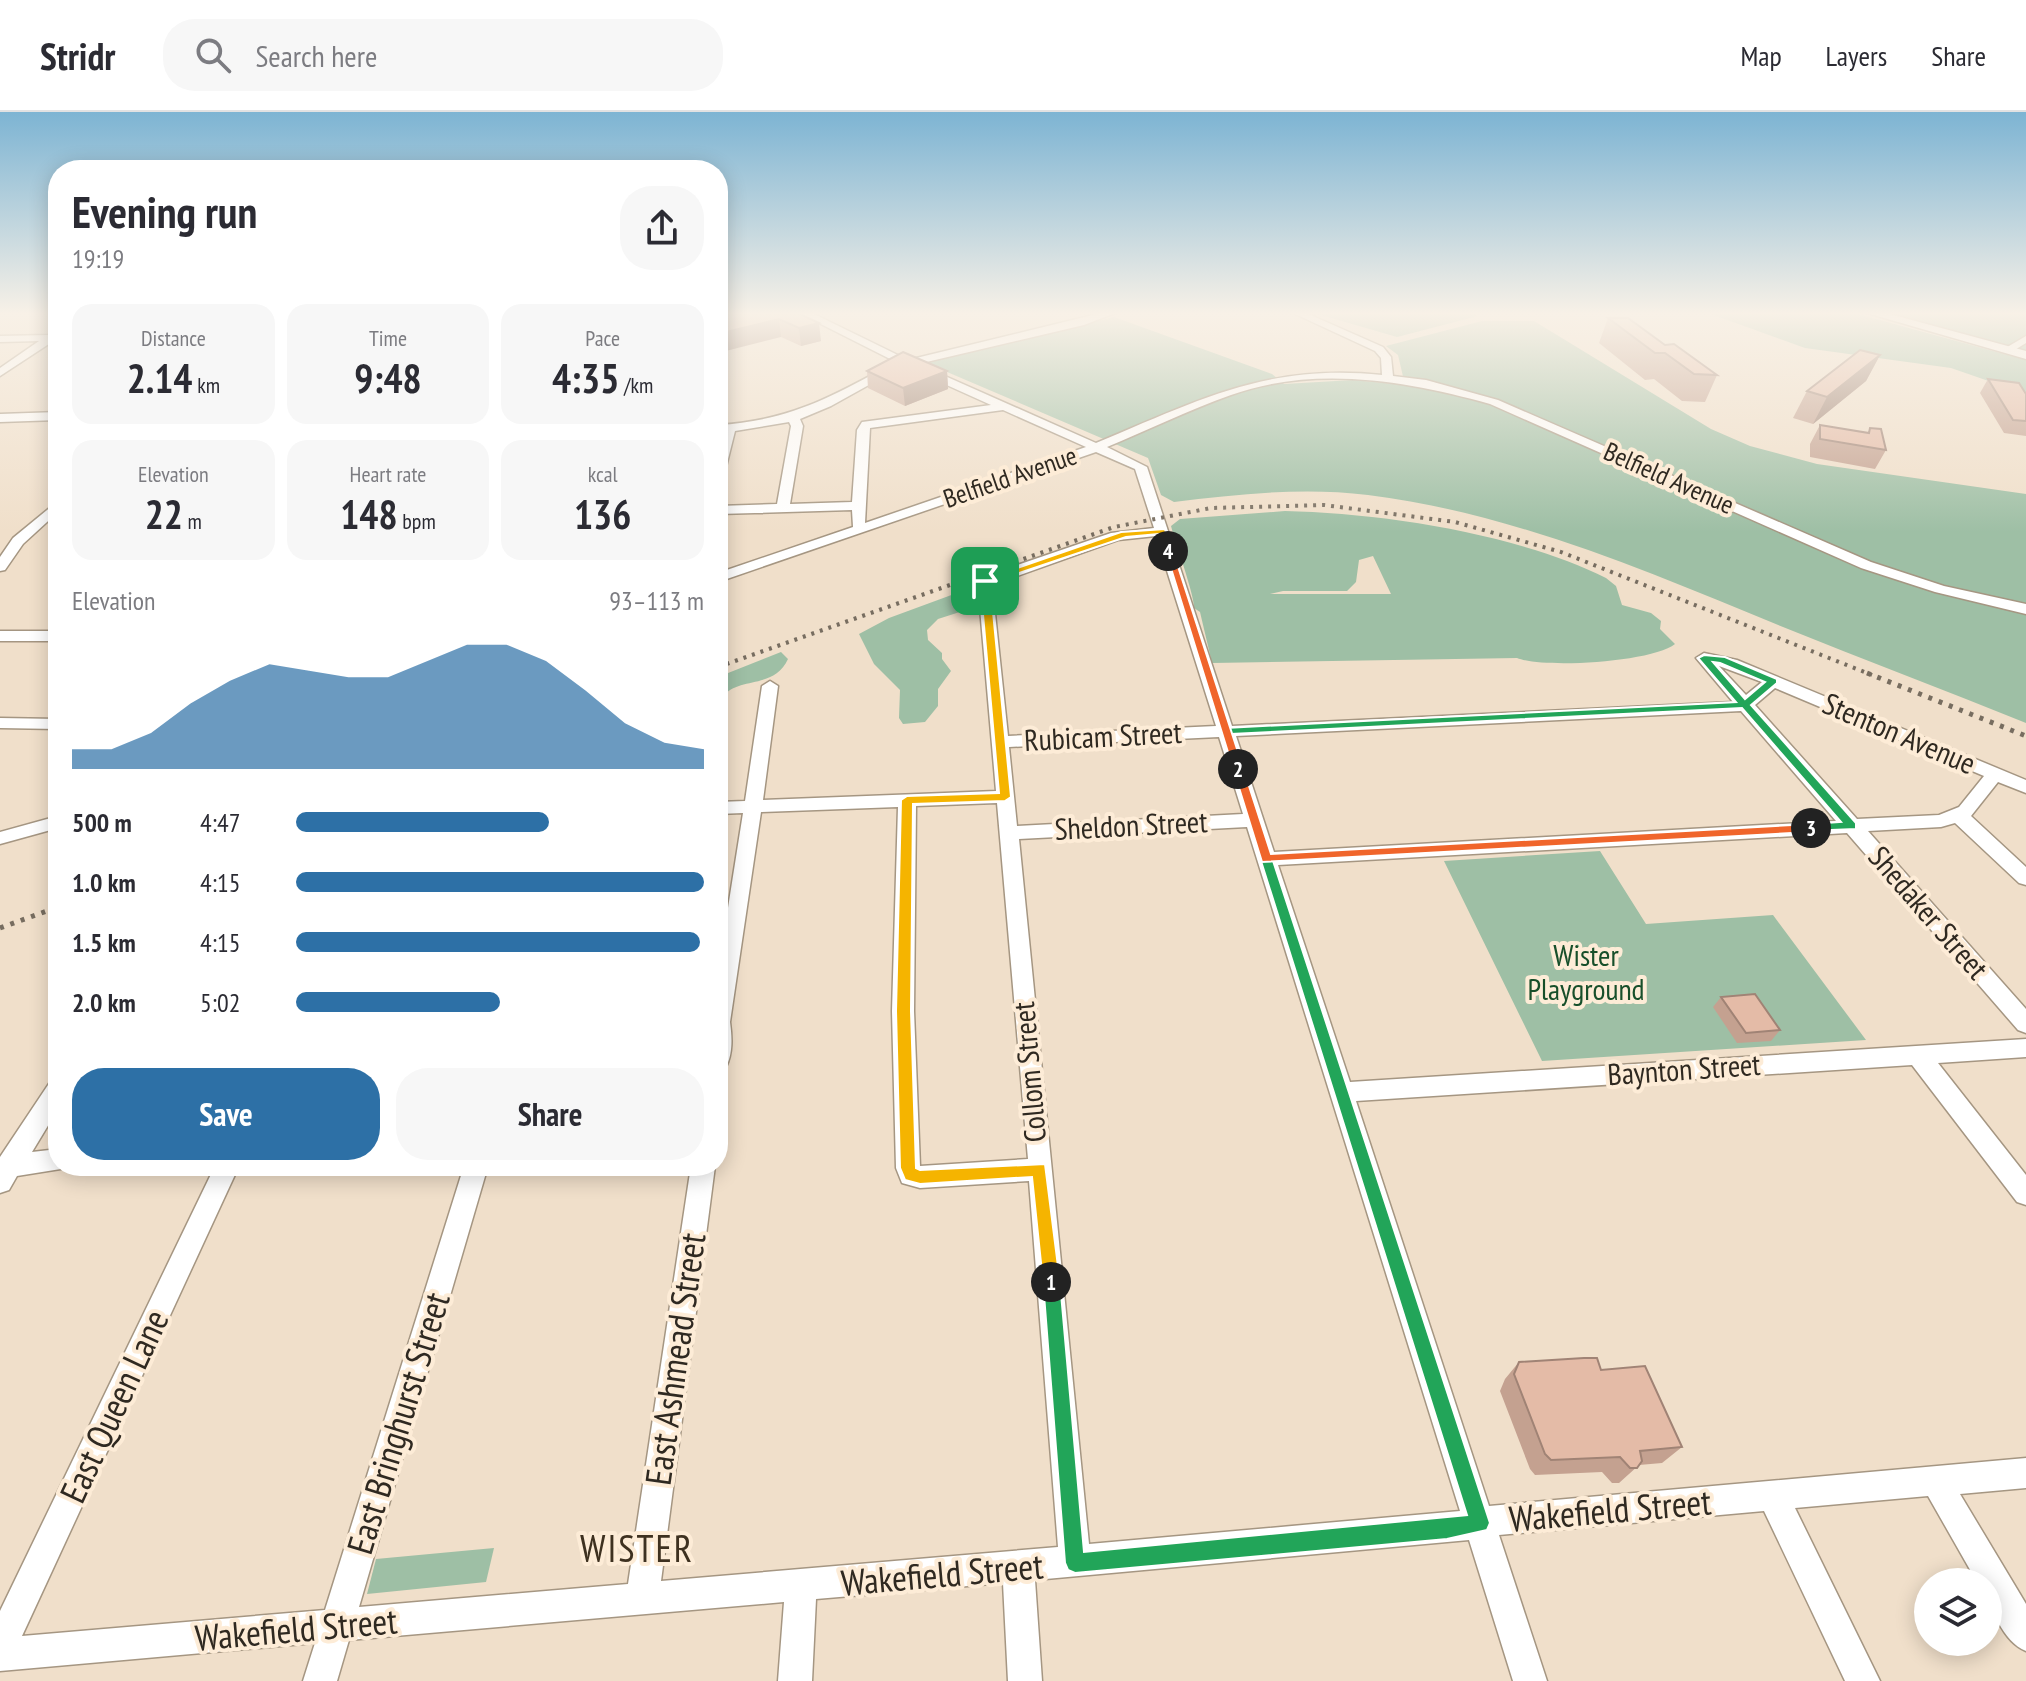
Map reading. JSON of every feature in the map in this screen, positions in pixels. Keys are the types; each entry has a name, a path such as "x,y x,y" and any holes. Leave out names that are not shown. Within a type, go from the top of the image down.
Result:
{"street":[{"path":"728,428 794,419 858,386"},
{"path":"961,386 1141,467"},
{"name":"Belfield Avenue","path":"728,575 1098,447 1213,397 1249,386"},
{"name":"Belfield Avenue","path":"1440,386 1494,402 1866,565 1930,587 2026,609"},
{"path":"860,529 863,430 866,425 1006,406"},
{"path":"0,418 48,416"},
{"path":"783,508 797,426 794,419"},
{"path":"1131,432 1530,1681"},
{"path":"728,510 859,506"},
{"path":"0,567 18,541 48,514"},
{"path":"36,525 48,525"},
{"name":"Collom Street","path":"1075,1563 985,581 1116,536 1162,531"},
{"path":"0,636 48,636"},
{"name":"Stenton Avenue","path":"1704,658 1722,660 2026,787"},
{"name":"Shedaker Street","path":"1704,658 2026,1024"},
{"path":"1745,705 1773,681"},
{"path":"728,974 770,686"},
{"name":"Rubicam Street","path":"1000,742 1745,705"},
{"path":"0,723 48,724"},
{"path":"1266,859 1941,821 1959,816 1971,807 1995,774"},
{"name":"Rubicam Street","path":"728,808 1005,797"},
{"path":"907,800 903,1011 908,1168 911,1175 1039,1169"},
{"path":"1959,816 2026,878"},
{"name":"Sheldon Street","path":"1008,833 1255,820"},
{"path":"0,838 48,825"},
{"name":"Baynton Street","path":"1341,1092 2026,1048"},
{"path":"1919,1056 2026,1194"},
{"path":"3,1172 48,1104"},
{"path":"3,1172 48,1162"},
{"name":"East Queen Lane","path":"0,1647 222,1176"},
{"name":"East Bringhurst Street","path":"320,1681 473,1176"},
{"name":"East Ashmead Street","path":"642,1600 702,1176"},
{"name":"Wakefield Street","path":"0,1654 1075,1563 1447,1529 1512,1517 2026,1473"},
{"path":"1936,1481 2026,1635"},
{"path":"1772,1495 1863,1681"},
{"path":"1018,1568 1025,1681"},
{"path":"795,1681 801,1586"}],"green space":[{"path":"980,386 1641,386 1711,429 1750,446 1817,464 2026,494 2026,723 1631,566 1528,530 1422,504 1344,493 1271,492 1174,502 1161,495 1148,458"},
{"path":"2004,386 2026,386 2026,394"},
{"path":"1285,511 1323,513 1406,521 1492,538 1532,549 1606,578 1616,586 1622,605 1651,613 1661,621 1660,629 1675,644 1645,655 1598,662 1550,663 1517,658 1212,663 1200,612 1194,608 1171,526 1180,519","holes":["1373,556 1391,594 1270,594 1283,591 1347,591 1356,582 1359,560"]},
{"path":"965,590 971,593 966,610 938,619 927,630 928,640 942,653 942,659 951,671 938,689 938,706 925,722 903,724 899,718 900,690 874,664 859,634 889,618"},
{"path":"781,652 788,659 774,675 728,692 728,673"},
{"name":"Wister Playground","path":"1600,851 1646,924 1773,915 1866,1040 1542,1061 1444,861"},
{"path":"494,1548 486,1582 367,1594 376,1559"}],"building":[{"path":"1813,386 1841,386 1827,397 1807,391"},
{"path":"1992,386 2021,386 2026,394 2026,421 2013,420"},
{"path":"1820,425 1869,433 1870,428 1881,429 1886,450 1820,439"},
{"path":"1755,994 1780,1030 1746,1033 1721,997"},
{"path":"1597,1358 1601,1370 1645,1366 1682,1447 1640,1451 1642,1461 1637,1468 1630,1468 1620,1457 1551,1460 1545,1454 1514,1374 1519,1362"}],"railway":[{"path":"728,663 1114,527 1211,508 1324,505 1455,522 1561,552 1872,675"},
{"path":"1867,673 2026,736"},
{"path":"0,928 48,911"}],"district":[{"name":"WISTER","path":"637,1549"}],"route":[{"path":"985,581 1005,797 907,800 908,883 903,1011 908,1168 911,1175 920,1177 1039,1169 1075,1563 1447,1529 1480,1523 1266,859 1255,820 1225,731 1745,705 1704,658 1722,660 1773,681 1745,705 1851,826 1266,859 1255,820 1225,731 1162,531 1116,536 985,581"}]}
